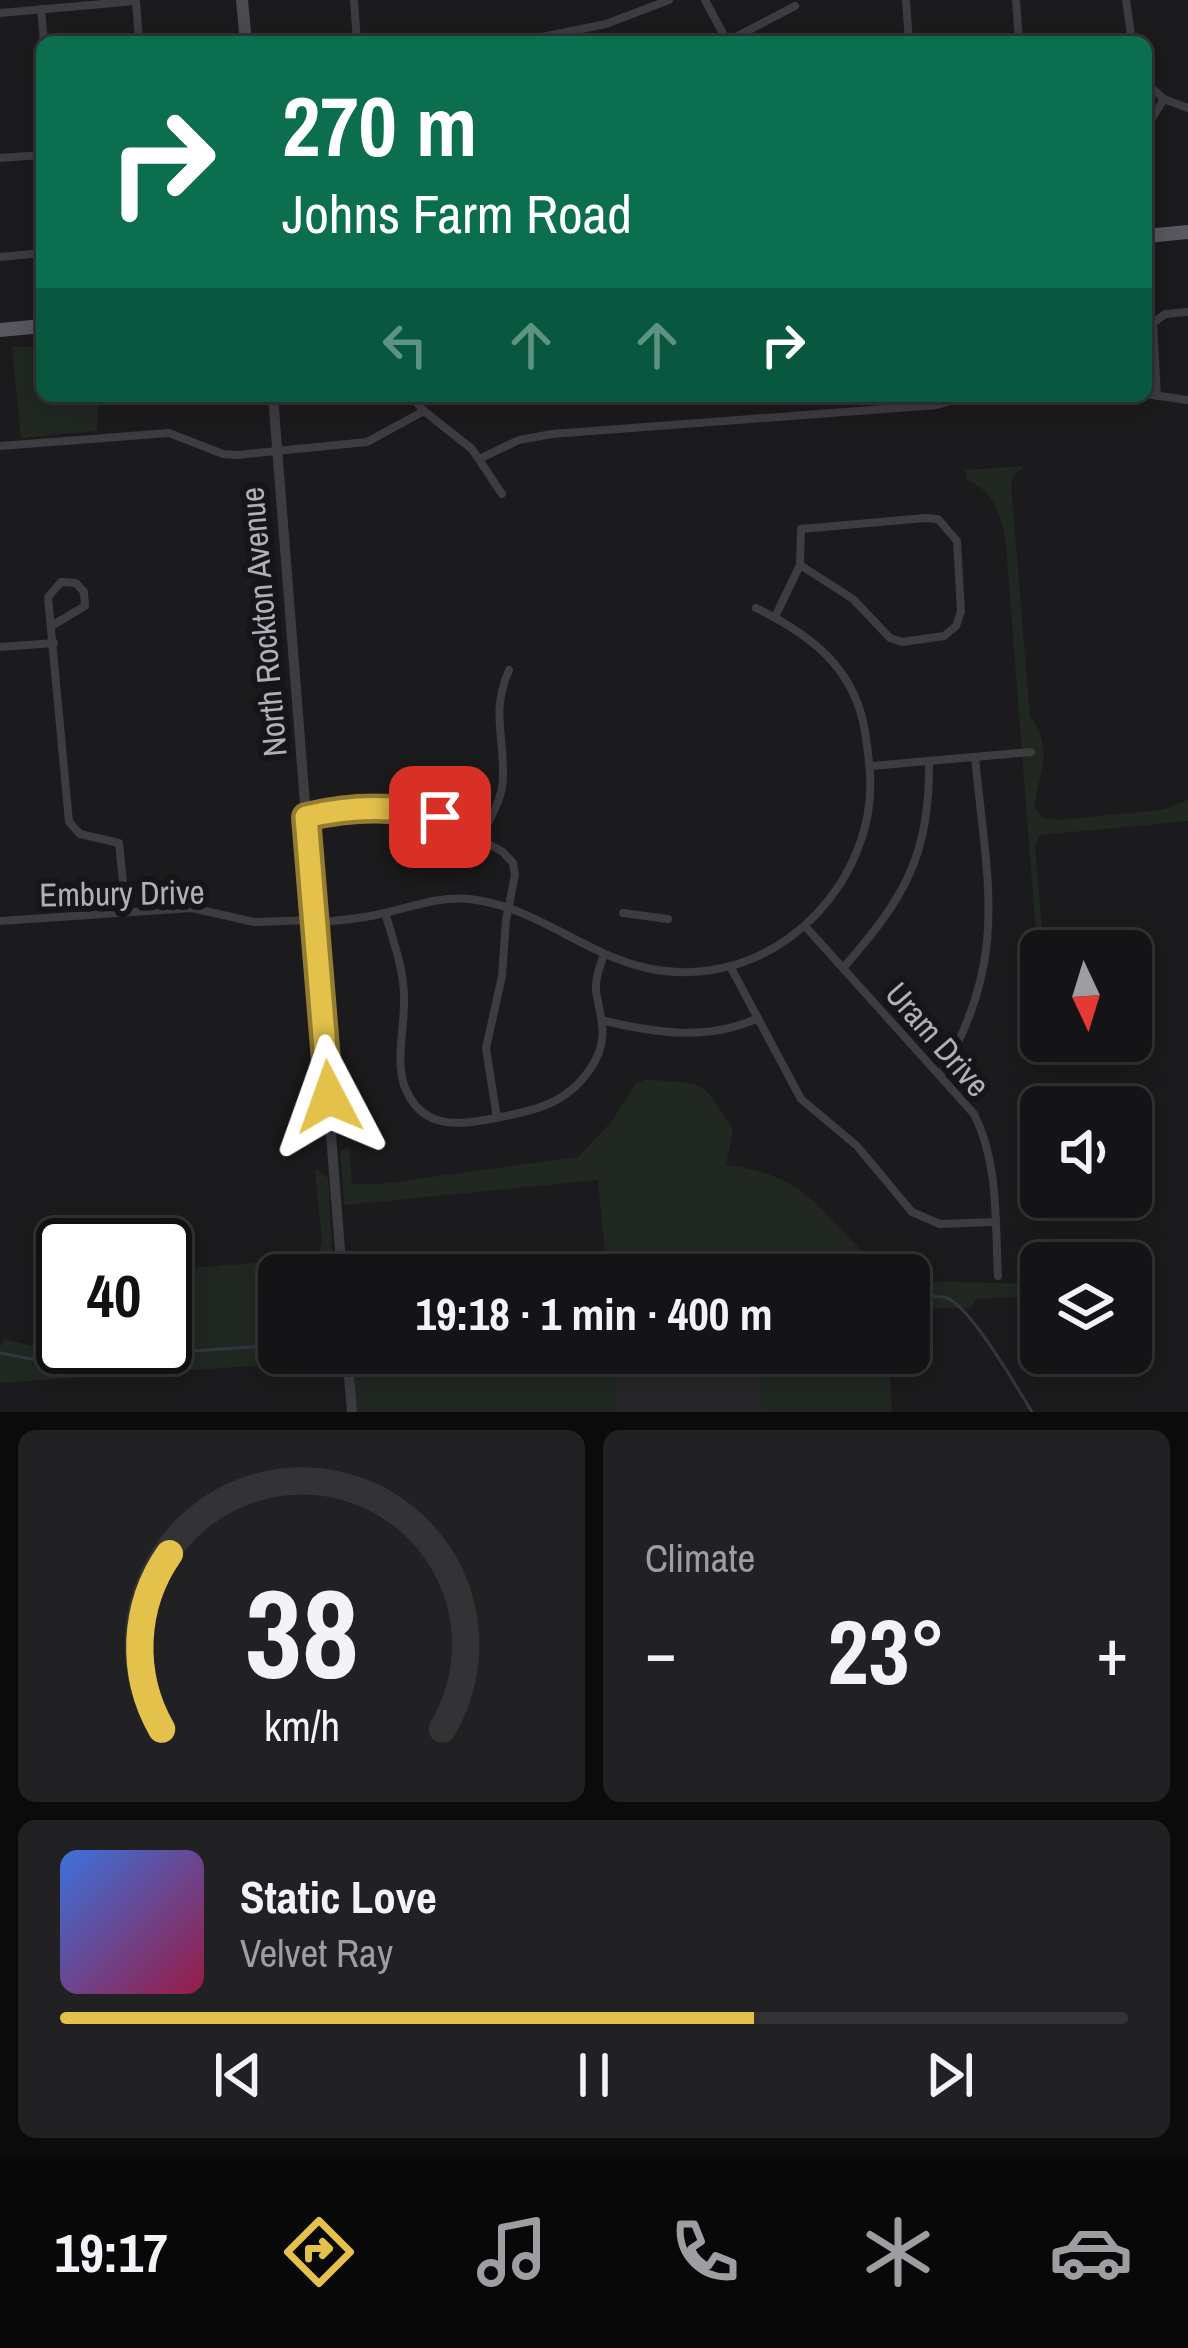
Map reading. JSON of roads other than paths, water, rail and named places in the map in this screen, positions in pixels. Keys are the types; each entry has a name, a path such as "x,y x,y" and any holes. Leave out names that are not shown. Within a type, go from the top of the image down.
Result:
{"main road":[{"path":"242,0 245,36"},
{"path":"1152,235 1188,232"},
{"path":"0,330 36,327"}],"street":[{"path":"353,0 356,36"},
{"path":"548,36 594,27 669,0"},
{"path":"705,0 725,36"},
{"path":"906,0 909,36"},
{"path":"1016,0 1019,36"},
{"path":"1126,0 1131,36"},
{"path":"0,13 136,2 139,36"},
{"path":"739,36 795,6"},
{"path":"41,9 43,36"},
{"path":"1152,88 1164,99 1188,108"},
{"path":"1152,120 1164,99"},
{"path":"0,158 36,155"},
{"path":"0,257 36,254"},
{"path":"1152,358 1153,322 1165,314 1188,311"},
{"path":"1152,395 1188,400"},
{"name":"North Rockton Avenue","path":"273,402 340,1254"},
{"path":"416,402 481,458 502,494"},
{"path":"481,458 520,440 552,434 947,402"},
{"path":"0,446 164,433 181,435 223,454 276,450 367,442 424,411"},
{"path":"775,617 800,565 801,529 925,518 938,519 957,541 961,611 956,626 944,637 902,642 890,638 853,599 800,565"},
{"path":"53,625 85,606 76,583 61,582 51,591 54,643 69,822 80,834 118,843 126,912"},
{"name":"Embury Drive","path":"0,920 192,908 254,922 316,921 386,913 435,899 467,899 510,907 543,920 604,955 673,972 730,966 769,952 805,926 836,890 868,811 871,766 859,705 848,679 814,640 755,608"},
{"path":"0,647 54,643"},
{"path":"480,839 500,800 503,776 497,706 509,670"},
{"path":"871,766 1031,752"},
{"path":"941,1075 975,1009 989,947 975,757"},
{"path":"843,968 886,920 907,884 930,803 929,761"},
{"path":"306,817 340,808 405,808 440,817 503,852 513,863 502,976 486,1048 497,1118"},
{"path":"386,913 402,970 400,1070 409,1096 436,1121 466,1125 532,1113 578,1087 596,1059 605,1022 596,990 604,955"},
{"path":"623,913 668,920"},
{"name":"Uram Drive","path":"805,926 974,1114 992,1169 998,1276"},
{"path":"730,966 801,1099 857,1146 912,1212 940,1224 994,1222"},
{"path":"605,1022 668,1034 702,1033 758,1018"},
{"path":"349,1374 352,1412"}],"waterway":[{"path":"930,1296 947,1298 968,1316 1032,1412"},
{"path":"0,1353 37,1360 78,1359 258,1346"}]}
